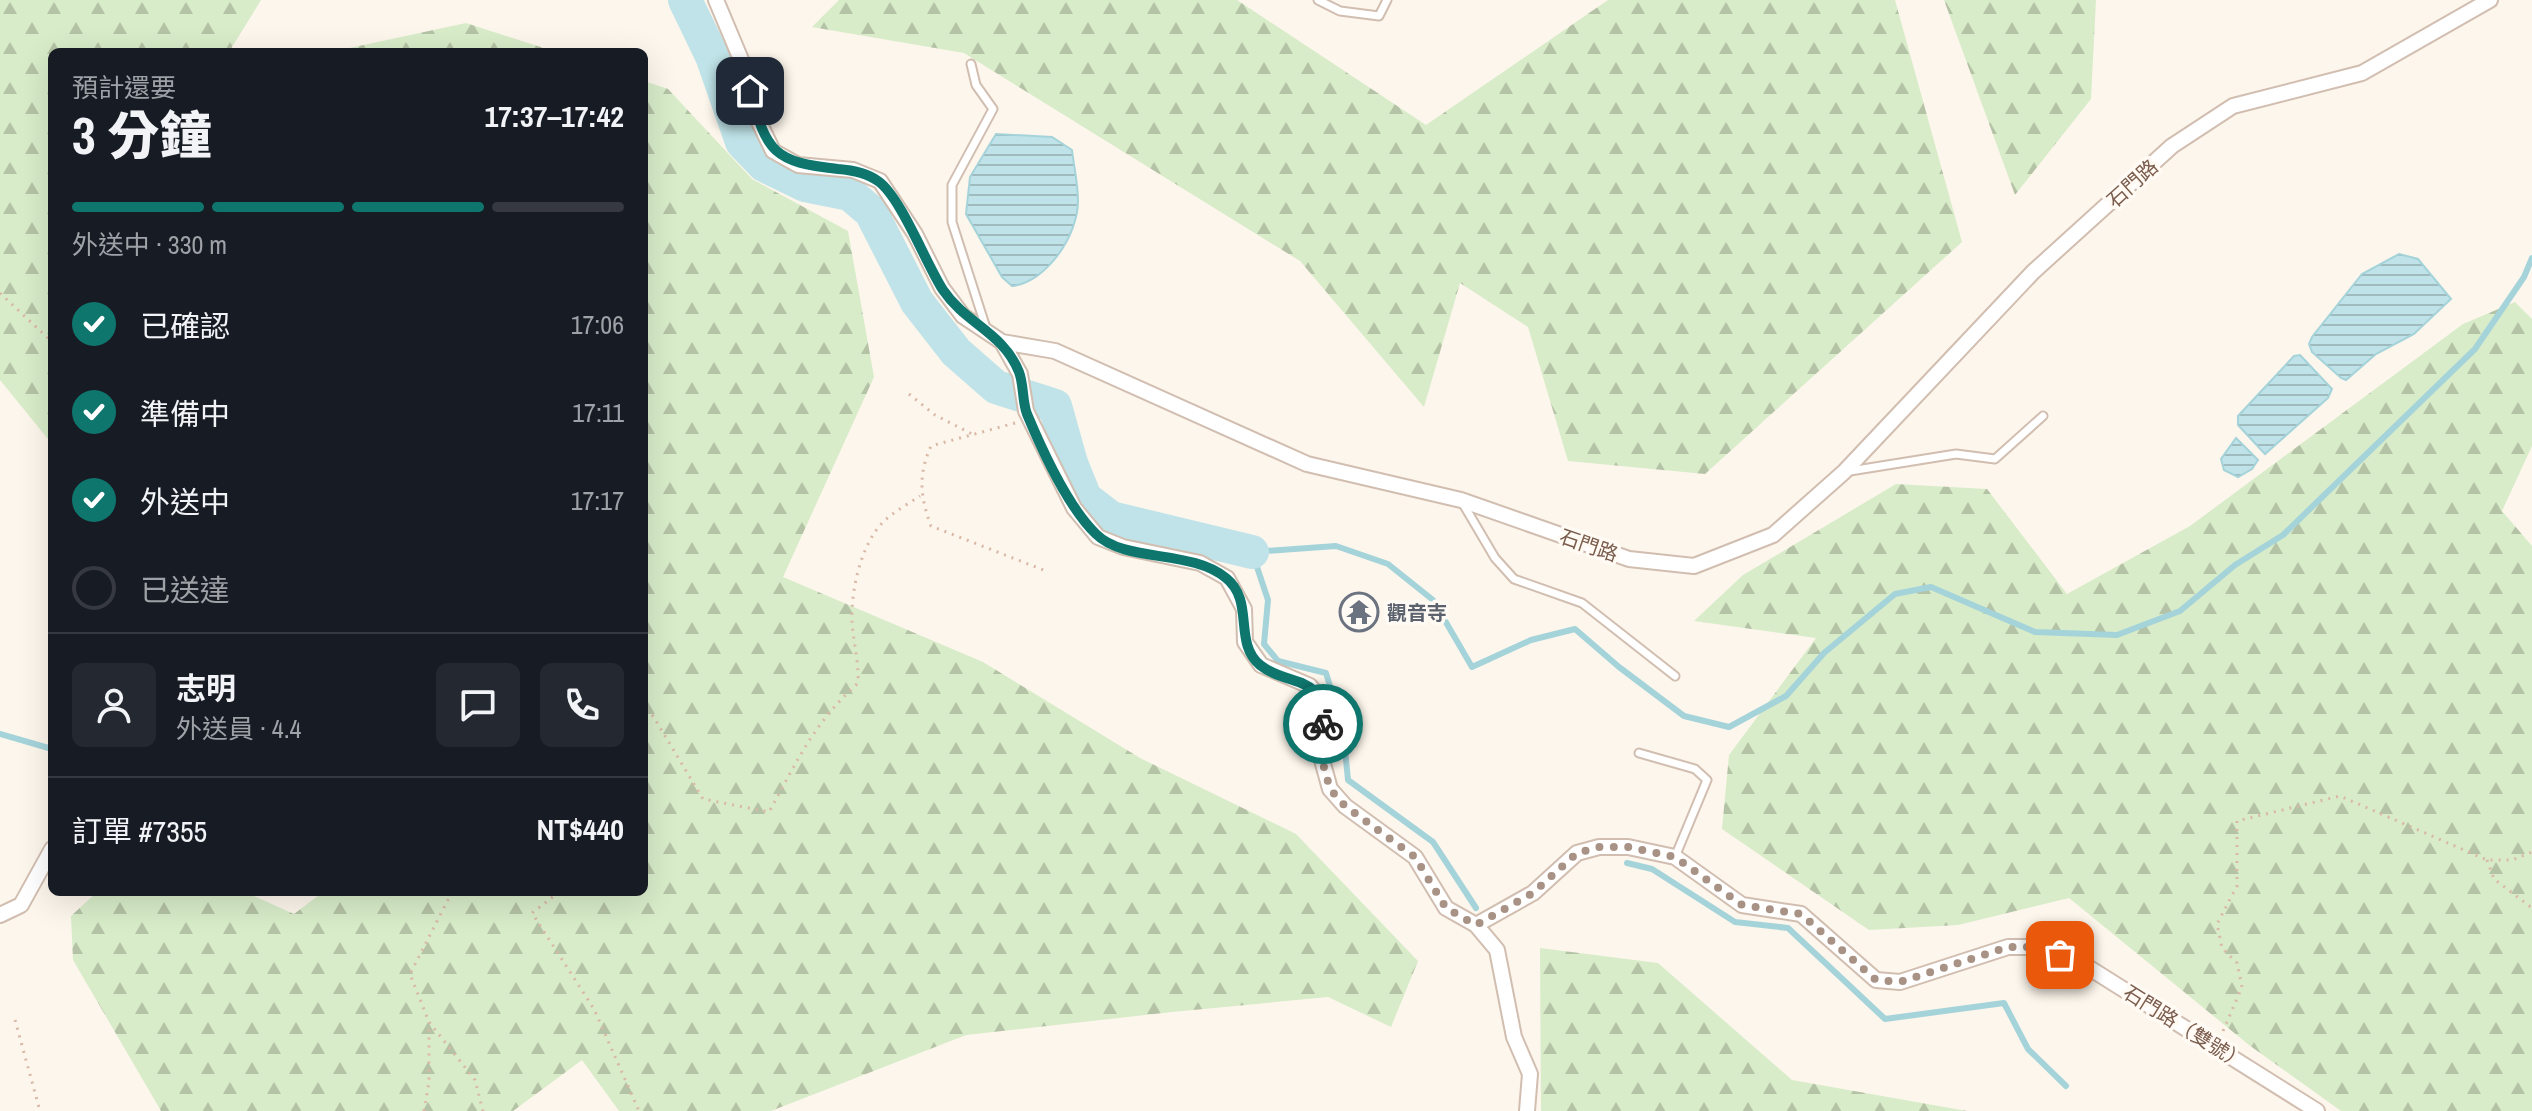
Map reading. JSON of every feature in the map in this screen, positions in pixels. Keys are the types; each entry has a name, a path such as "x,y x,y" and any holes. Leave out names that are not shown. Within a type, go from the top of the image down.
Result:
{"street":[{"name":"石門路","path":"716,0 742,62 758,120 773,151 798,165 853,170 880,181 915,234 942,288 963,316 1002,342 1055,351 1307,464 1461,500 1629,559 1694,566 1773,535 1844,472 2033,272 2172,146 2233,106 2362,73 2490,0"},
{"path":"1002,342 1020,374 1026,411 1074,508 1098,537 1123,547 1200,563 1227,578 1244,609 1245,642 1261,665 1310,686 1324,704 1322,760 1330,789 1345,806 1415,857 1446,908 1476,925 1497,950 1514,1037 1530,1074 1527,1111"},
{"name":"石門路（雙號）","path":"1476,925 1533,893 1577,853 1599,847 1628,847 1675,857 1742,905 1801,914 1876,980 1900,982 2008,947 2038,947 2083,964 2317,1111"},
{"path":"0,915 21,905 48,856"}],"lane":[{"path":"1318,0 1340,11 1379,16 1387,0"},
{"path":"971,64 976,85 993,109 952,185 952,222 987,330"},
{"path":"1844,472 1956,454 1995,459 2043,416"},
{"path":"1461,500 1495,558 1514,579 1582,603 1675,676"},
{"path":"1639,753 1695,769 1707,780 1675,857"}],"path":[{"path":"0,293 48,338"},
{"path":"909,394 935,415 974,435"},
{"path":"1026,411 1011,426 931,446 924,461 920,496 931,526 1046,571"},
{"path":"648,714 653,716 703,799 769,812 801,748 832,707 858,683 860,658 852,622 856,579 881,524 920,496"},
{"path":"2224,1051 2223,1032 2242,987 2237,963 2222,948 2217,924 2237,886 2237,821 2340,796 2487,860 2512,860 2532,852"},
{"path":"2487,860 2494,879 2532,908"},
{"path":"450,896 410,974 429,1022 475,1080 483,1111"},
{"path":"554,896 532,913 594,1009 639,1111"},
{"path":"15,1020 40,1111"},
{"path":"424,1111 429,1082 429,1022"}],"green space":[{"path":"0,0 261,0 231,48 48,48 48,439 0,380"},
{"path":"839,0 1237,0 1426,125 1608,0 1895,0 1962,242 1705,474 1568,461 1528,327 1460,283 1424,407 1300,261 964,53 812,27"},
{"path":"1944,0 2096,0 2091,99 2015,195"},
{"path":"466,23 544,48 350,48"},
{"path":"648,82 668,89 752,179 848,231 874,377 783,577 983,662 1140,758 1296,834 1418,961 1391,1027 1328,997 966,1035 771,1111 619,1111 582,1060 513,1111 161,1111 73,960 71,916 93,896 254,896 294,914 318,896 648,896"},
{"path":"2515,302 2532,319 2532,446 2502,511 2532,546 2532,1111 2341,1111 2249,1045 2069,898 1958,925 1869,930 1722,829 1729,755 1816,638 1694,621 1743,575 1896,484 1987,489 2067,594 2190,526 2463,324"},
{"path":"1540,948 1658,963 1792,1080 1967,1111 1541,1111"}],"water":[{"path":"996,134 1052,137 1072,150 1077,188 1077,214 1058,255 1037,276 1012,286 1002,277 966,214 970,177"},
{"path":"2399,254 2418,259 2451,299 2414,334 2376,354 2346,380 2341,378 2312,352 2309,344 2312,337 2362,274"},
{"path":"2300,355 2332,389 2328,398 2265,454 2238,425 2238,416 2294,356"},
{"path":"2236,438 2258,460 2252,469 2238,477 2224,470 2221,459"}],"waterway":[{"path":"685,0 712,56 742,142 764,165 805,185 850,194 871,212 917,302 956,352 996,387 1055,406 1071,463 1085,498 1111,518 1252,552"},
{"path":"1476,908 1433,842 1348,780 1343,729 1326,673 1278,661 1264,644 1268,600 1252,552 1336,546 1388,564 1433,600 1472,667 1531,640 1575,629 1684,716 1729,727 1786,696 1824,653 1895,594 1931,587 2035,632 2117,635 2180,611 2235,565 2283,535 2475,349 2524,277 2532,258"},
{"path":"0,734 48,748"},
{"path":"1627,863 1652,869 1735,922 1788,928 1885,1019 2004,1003 2028,1049 2066,1086"}],"way so far":[{"path":"1323,724 1322,760 1330,789 1345,806 1415,857 1446,908 1476,925 1533,893 1577,853 1599,847 1628,847 1675,857 1742,905 1801,914 1876,980 1900,982 2008,947 2038,947 2060,955"}],"place":[{"name":"觀音寺","path":"1359,612"}],"route":[{"path":"750,91 758,120 773,151 798,165 853,170 880,181 915,234 942,288 963,316 1002,342 1020,374 1026,411 1074,508 1098,537 1123,547 1200,563 1227,578 1244,609 1245,642 1252,654 1261,665 1310,686 1324,704 1323,724"}]}
